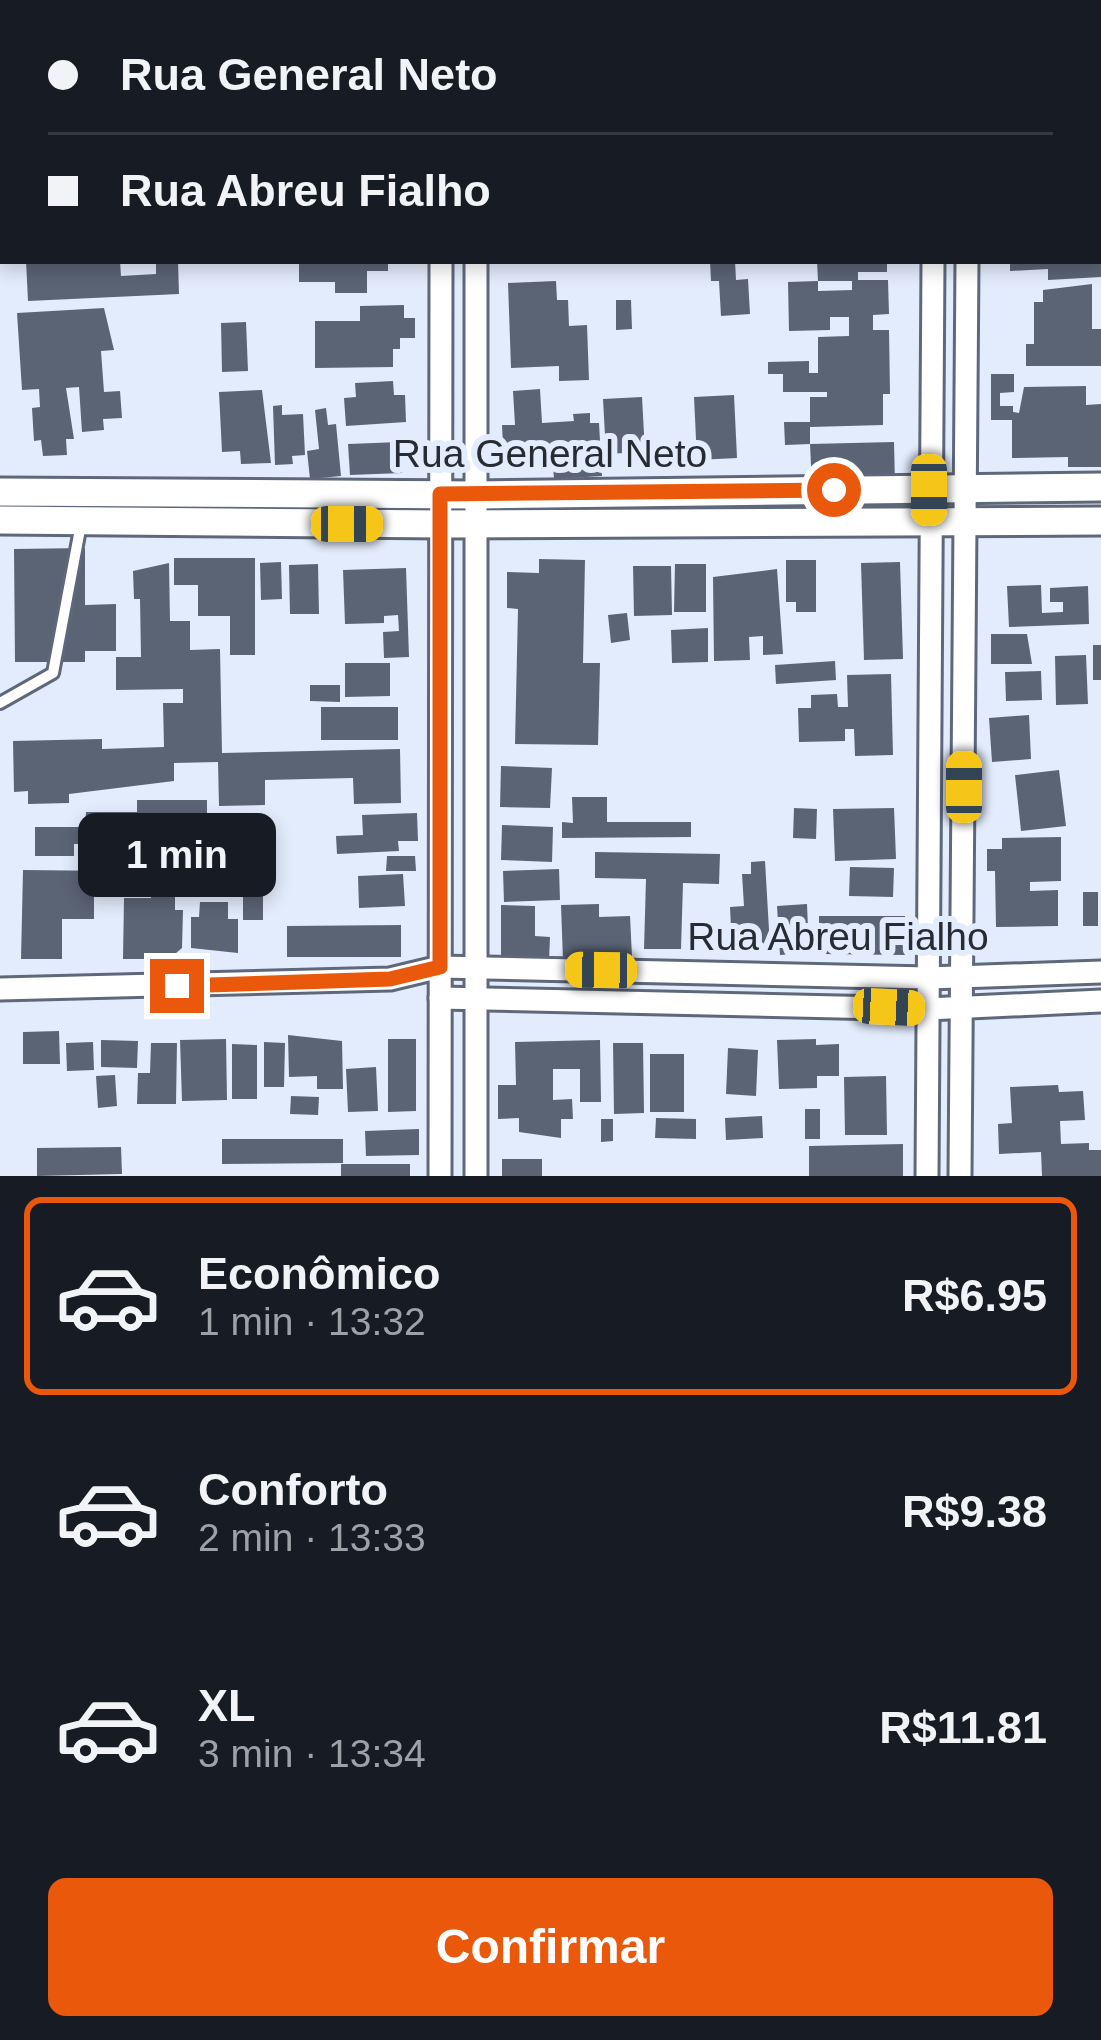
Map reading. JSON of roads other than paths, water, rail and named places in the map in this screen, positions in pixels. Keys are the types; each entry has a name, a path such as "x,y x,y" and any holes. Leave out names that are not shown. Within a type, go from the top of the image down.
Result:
{"street":[{"path":"440,1176 441,264"},
{"path":"476,264 476,1176"},
{"path":"927,1176 933,272 967,272 960,1176"},
{"path":"440,366 476,366"},
{"path":"931,376 965,373"},
{"name":"Rua General Neto","path":"0,492 477,494 1101,487"},
{"path":"691,522 692,491"},
{"path":"207,493 207,522"},
{"name":"Rua General Neto","path":"0,520 929,524 1101,520"},
{"path":"439,740 476,741"},
{"path":"928,749 964,746"},
{"path":"928,869 964,869"},
{"name":"Rua Abreu Fialho","path":"0,989 390,979 440,967 928,978 1099,972"},
{"path":"1099,972 1099,1001"},
{"path":"812,973 812,1003"},
{"name":"Rua Abreu Fialho","path":"440,998 927,1009 963,1003 1099,1001"},
{"path":"440,1124 476,1124"}],"lane":[{"path":"0,703 52,673 82,520"}]}
